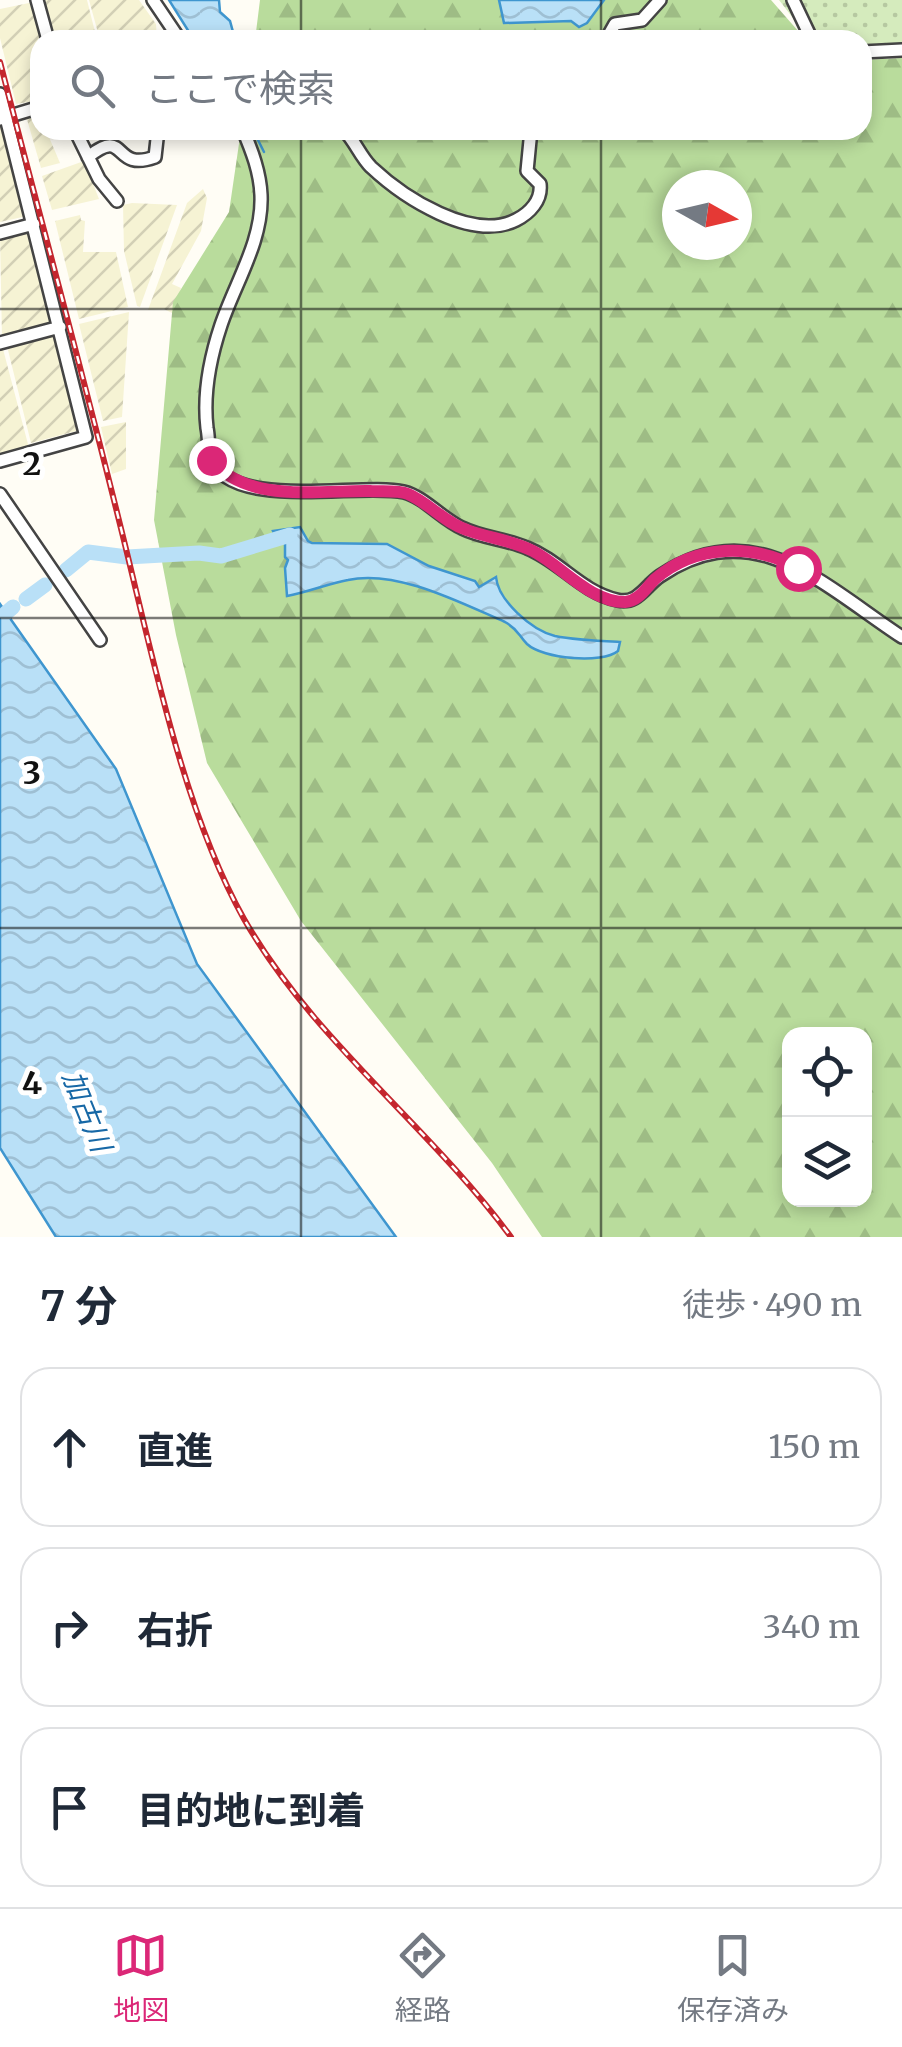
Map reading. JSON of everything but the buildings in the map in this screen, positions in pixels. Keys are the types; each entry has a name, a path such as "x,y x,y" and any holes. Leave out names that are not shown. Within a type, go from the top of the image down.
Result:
{"street":[{"path":"37,0 45,30"},
{"path":"153,0 173,30"},
{"path":"612,30 615,24 642,20 660,0"},
{"path":"793,0 807,30"},
{"path":"872,52 902,50"},
{"path":"0,94 86,437 0,461"},
{"path":"3,118 30,110"},
{"path":"80,140 105,188 117,201"},
{"path":"88,157 110,144 128,158 149,160 155,157 157,140"},
{"path":"246,140 259,180 258,222 238,288 222,322 204,403 211,460 224,475 244,485 267,489 406,492 464,530 527,548 554,562 594,593 629,602 657,577 693,557 720,551 758,552 798,568 902,638"},
{"path":"351,140 369,165 428,207 452,219 493,228 522,218 532,210 540,194 540,184 527,171 530,140"},
{"path":"0,233 34,224"},
{"path":"0,343 60,327"},
{"path":"0,494 100,640"}],"shaded area":[{"path":"43,0 87,0 94,30 51,30"},
{"path":"89,0 139,0 156,30 97,30"},
{"path":"36,4 43,30 30,30 30,102 16,104 0,38 0,9"},
{"path":"3,123 27,216 0,222 0,124"},
{"path":"33,140 50,140 60,163 41,168"},
{"path":"84,161 99,199 52,210 42,176"},
{"path":"203,189 207,198 201,231 172,284 181,288 174,314 164,309 148,310 187,203"},
{"path":"123,205 177,205 140,307 124,251"},
{"path":"80,215 85,221 83,252 116,252 128,307 79,319 55,221"},
{"path":"30,227 56,324 2,338 0,235"},
{"path":"129,312 122,417 103,421 79,324"},
{"path":"55,334 80,430 31,443 7,346"},
{"path":"0,349 29,448 0,455"},
{"path":"126,422 126,469 112,474 101,427"}],"green space":[{"path":"260,0 771,0 797,30 256,30"},
{"path":"779,0 902,0 902,55 872,56 872,30 802,30"},
{"path":"902,58 902,1237 542,1237 492,1163 301,921 207,763 176,635 154,520 173,302 229,212 240,140 872,140 872,60"}],"water":[{"path":"169,0 219,0 220,12 230,21 232,30 188,30"},
{"path":"499,0 604,0 587,23 579,27 571,21 504,23"},
{"path":"300,527 312,543 387,544 429,566 475,581 479,587 496,577 509,604 536,627 563,637 620,642 618,651 599,658 546,653 527,644 505,622 449,597 387,579 348,580 287,596 285,541 277,541 273,531"},
{"name":"加古川","path":"0,604 116,769 197,964 396,1237 56,1237 0,1148"}],"waterway":[{"path":"258,140 264,152"},
{"path":"66,570 88,552 127,557 199,553 221,556 290,535"},
{"path":"26,599 45,585"},
{"path":"6,613 13,607"}],"railway":[{"path":"0,62 174,740 223,878 244,919 303,1004 479,1196 511,1237"}],"route":[{"path":"211,460 224,475 244,485 267,489 406,492 464,530 527,548 554,562 594,593 618,600 629,602 657,577 693,557 720,551 758,552 798,568"}]}
